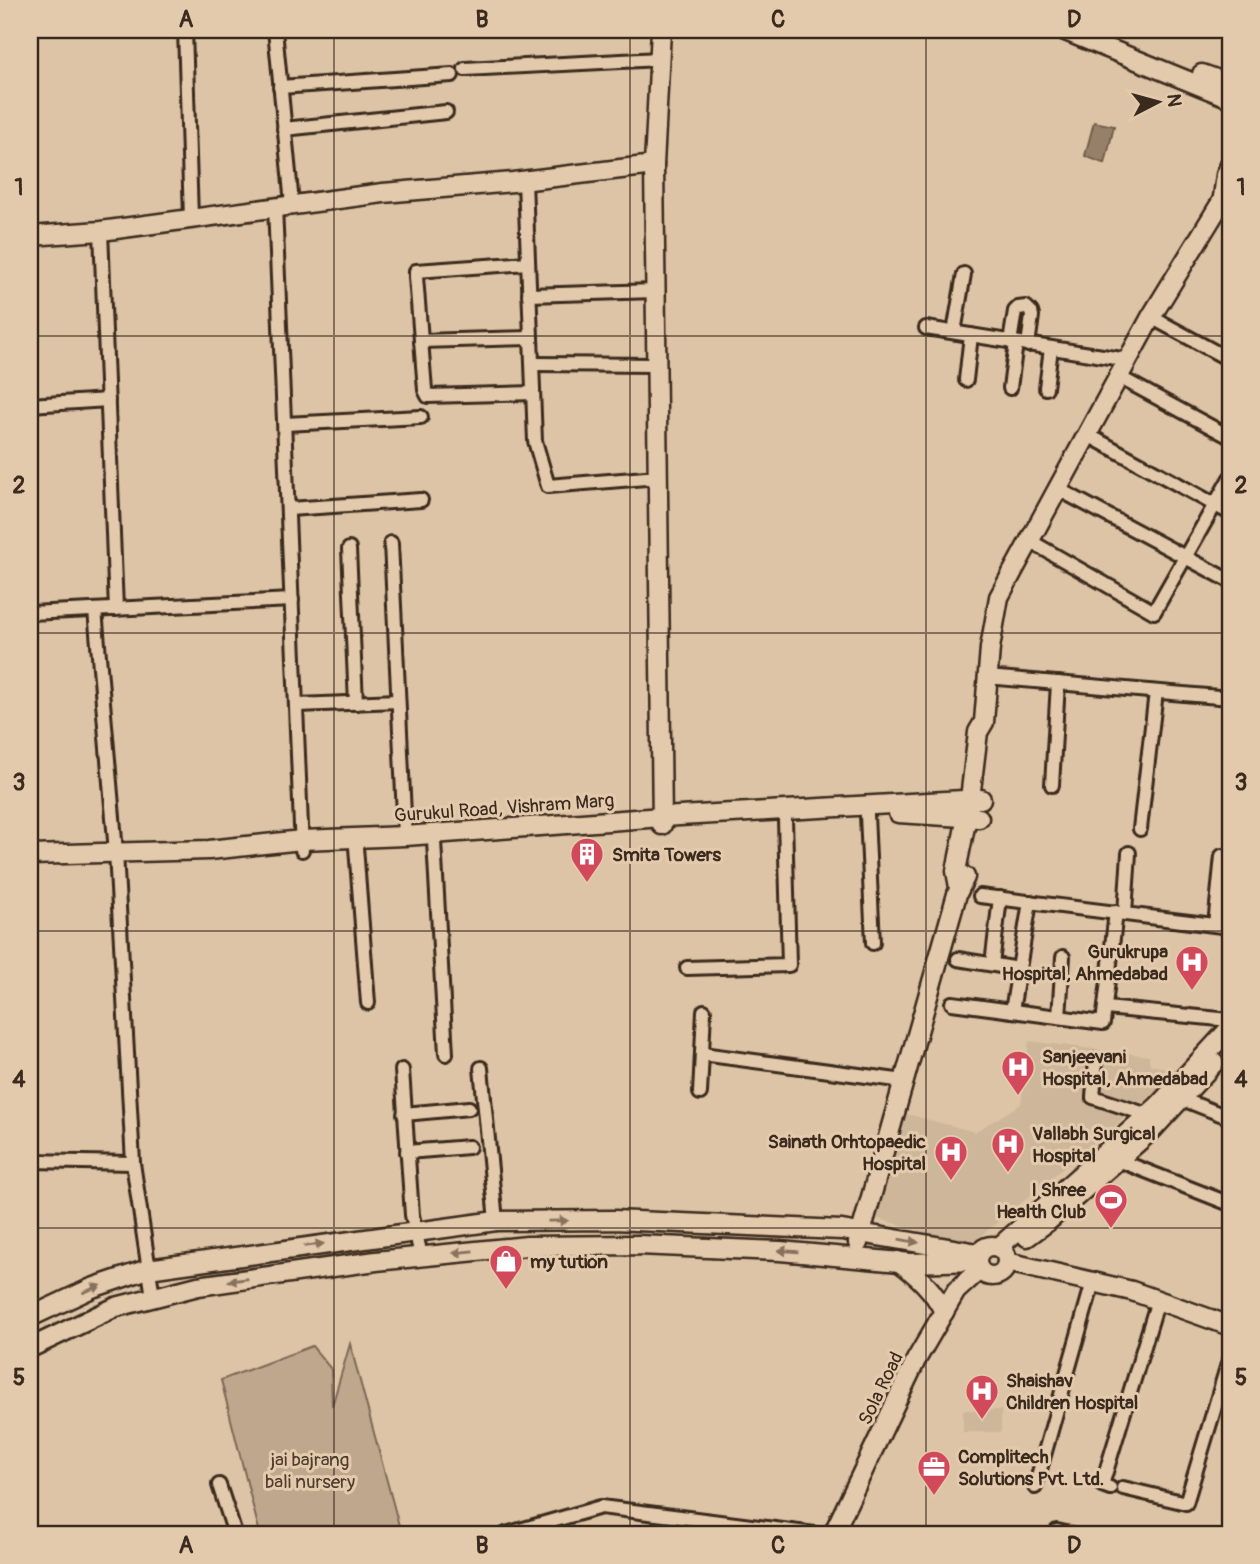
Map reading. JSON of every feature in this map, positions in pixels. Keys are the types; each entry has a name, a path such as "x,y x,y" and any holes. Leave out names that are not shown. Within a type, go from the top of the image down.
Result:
{"street":[{"path":"184,30 191,218"},
{"path":"275,30 284,129 285,424 302,845"},
{"path":"661,30 654,165 662,821"},
{"path":"1063,30 1230,98"},
{"path":"1099,31 1230,84"},
{"path":"465,69 660,59"},
{"path":"280,87 452,75"},
{"path":"284,129 446,112"},
{"path":"30,236 101,231 383,192 525,181 654,165"},
{"path":"856,1257 860,1233 960,887 967,873 975,799 978,732 984,722 990,648 999,597 1151,317 1227,193 1226,175 1230,165"},
{"path":"525,181 535,441 548,486 658,477"},
{"path":"101,231 116,609"},
{"path":"528,263 416,271 428,396 533,393"},
{"path":"954,332 964,275"},
{"path":"530,295 655,290"},
{"path":"1151,317 1230,360"},
{"path":"926,328 1051,348 1124,369 1230,437"},
{"path":"966,380 971,335"},
{"path":"421,341 531,338"},
{"path":"1010,388 1018,343"},
{"path":"1046,388 1051,348"},
{"path":"533,364 656,365"},
{"path":"30,405 108,400"},
{"path":"285,424 421,417"},
{"path":"1088,435 1230,513"},
{"path":"1030,541 1154,612 1230,478"},
{"path":"1058,489 1230,581"},
{"path":"289,509 421,500"},
{"path":"391,543 405,836"},
{"path":"349,549 356,703"},
{"path":"30,613 292,600"},
{"path":"94,610 116,856 133,1163 153,1297"},
{"path":"987,677 1230,698"},
{"path":"1052,785 1058,683"},
{"path":"1140,829 1156,692"},
{"path":"298,705 398,701"},
{"name":"Gurukul Road, Vishram Marg","path":"30,855 209,858 302,845 405,836 975,799"},
{"name":"Gurukul Road, Vishram Marg","path":"302,845 356,847 662,821 894,813 973,818"},
{"path":"866,815 873,943"},
{"path":"687,968 789,965 785,818"},
{"path":"434,841 446,1054"},
{"path":"356,847 368,1003"},
{"path":"952,1003 1103,1023 1129,853"},
{"name":"Gurukul Road, Vishram Marg","path":"30,862 116,856"},
{"path":"1215,925 1222,856"},
{"path":"980,896 1230,927"},
{"path":"992,964 1000,898"},
{"path":"1012,1011 1030,902"},
{"path":"1059,1017 1063,957"},
{"path":"958,959 1019,969"},
{"path":"1106,1008 1230,1020"},
{"path":"700,1093 704,1011"},
{"path":"30,1317 92,1288 148,1269 496,1222 614,1220 724,1223 860,1233 979,1265 994,1276 999,1275 1003,1272 1004,1254 1147,1115 1230,1028"},
{"path":"1004,1254 1046,1223 1154,1128 1230,1045"},
{"path":"702,1054 904,1081"},
{"path":"1096,1060 1093,1097 1147,1115"},
{"path":"481,1068 496,1222"},
{"path":"402,1070 412,1215 421,1256"},
{"path":"1182,1098 1230,1118"},
{"path":"404,1114 469,1108"},
{"path":"407,1152 469,1147"},
{"path":"1118,1160 1230,1204"},
{"path":"30,1161 133,1163"},
{"path":"30,1348 116,1307 198,1286 421,1256 527,1246 638,1245 780,1251 898,1262 979,1265"},
{"path":"979,1265 987,1246 1004,1254 1093,1282 1132,1291 1230,1326"},
{"path":"898,1262 928,1287 944,1312"},
{"name":"Sola Road","path":"833,1534 916,1360 956,1291 979,1265"},
{"name":"Sola Road","path":"844,1534 925,1365 966,1295 979,1265"},
{"path":"1035,1487 1093,1282"},
{"path":"1158,1300 1102,1485 1186,1503 1230,1357"},
{"path":"219,1485 235,1534"},
{"path":"506,1534 601,1507 815,1534"}],"shaded area":[{"path":"1094,122 1114,126 1105,164 1085,156"},
{"path":"1029,1041 1149,1056 1150,1065 1181,1071 970,1245 869,1216 899,1112 975,1132 1021,1104"},
{"name":"Shaishav Children Hospital","path":"963,1410 1001,1410 1001,1432 963,1432"}],"green space":[{"name":"jai bajrang bali nursery","path":"350,1344 401,1533 260,1534 221,1380 312,1346 331,1369 332,1406"}],"place":[{"name":"Smita Towers","path":"587,884"},
{"name":"Gurukrupa Hospital, Ahmedabad","path":"1192,992"},
{"name":"Sanjeevani Hospital, Ahmedabad","path":"1018,1097"},
{"name":"Vallabh Surgical Hospital","path":"1008,1174"},
{"name":"Sainath Orhtopaedic Hospital","path":"951,1182"},
{"name":"I Shree Health Club","path":"1111,1230"},
{"name":"my tution","path":"506,1291"},
{"name":"Shaishav Children Hospital","path":"982,1421"},
{"name":"Complitech Solutions Pvt. Ltd.","path":"934,1497"}]}
